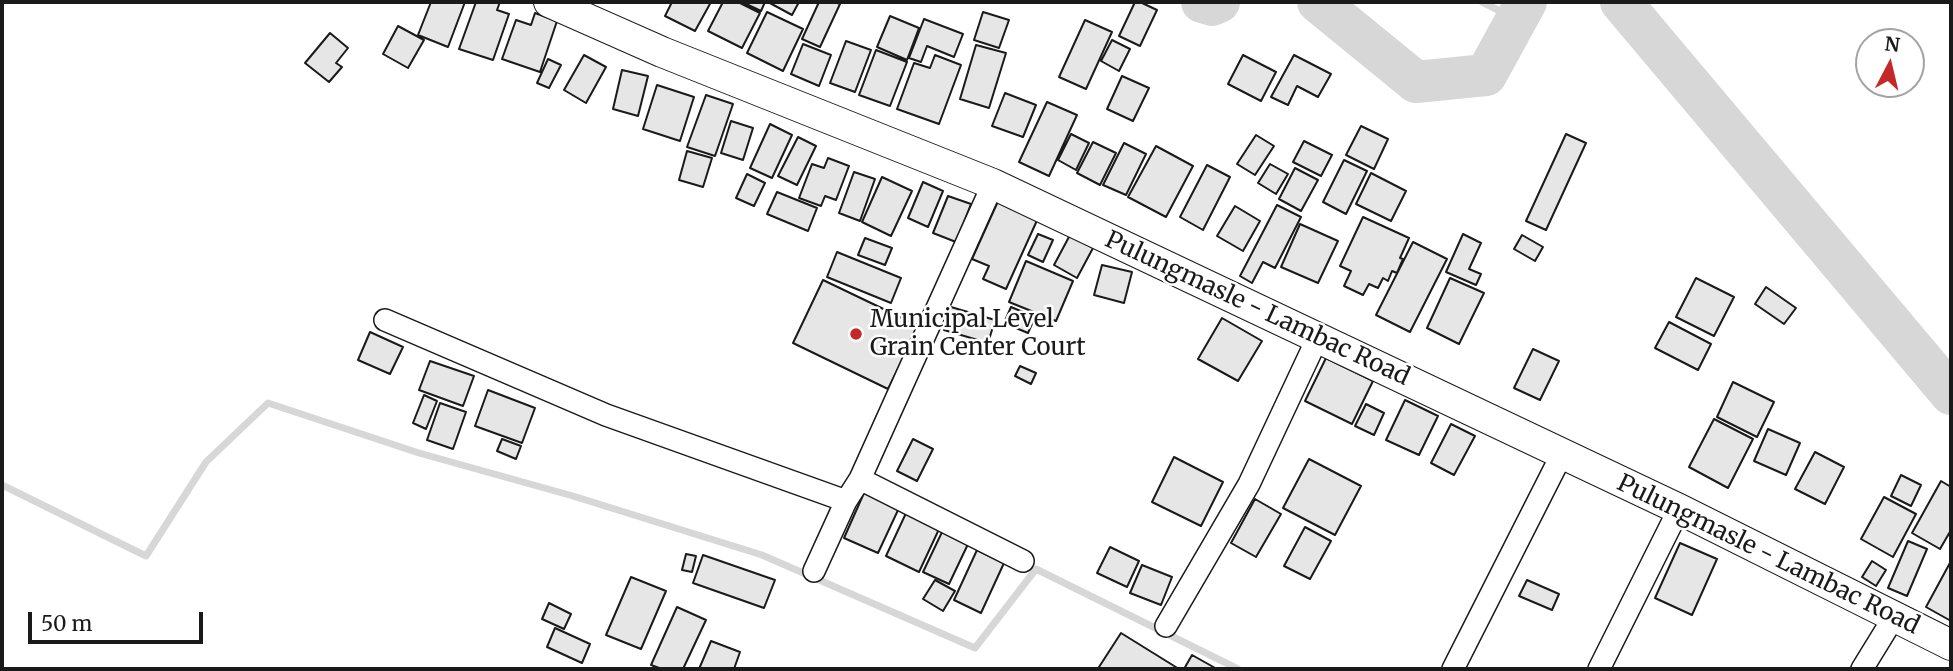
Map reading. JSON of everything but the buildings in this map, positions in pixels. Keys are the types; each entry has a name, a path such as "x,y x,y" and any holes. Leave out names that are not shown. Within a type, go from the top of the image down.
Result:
{"street":[{"name":"Pulungmasle - Lambac Road","path":"550,2 662,52 993,184 1679,509 1951,645"},
{"path":"814,571 846,501 860,479 993,184"},
{"path":"385,320 606,415 846,501"},
{"path":"1166,626 1249,484 1318,337"},
{"path":"1453,669 1562,454"},
{"path":"860,479 1023,561"},
{"path":"1598,669 1679,509"},
{"path":"1862,669 1894,617"}],"waterway":[{"path":"1202,2 1212,5 1219,2"},
{"path":"1318,2 1416,82 1486,75 1526,2"},
{"path":"1482,2 1516,19"},
{"path":"1621,2 1951,394"},
{"path":"2,485 146,556 206,462 268,403 419,453 573,496 762,555 975,648 1036,569 1238,669"}],"place":[{"name":"Municipal Level Grain Center Court","path":"856,334"}]}
